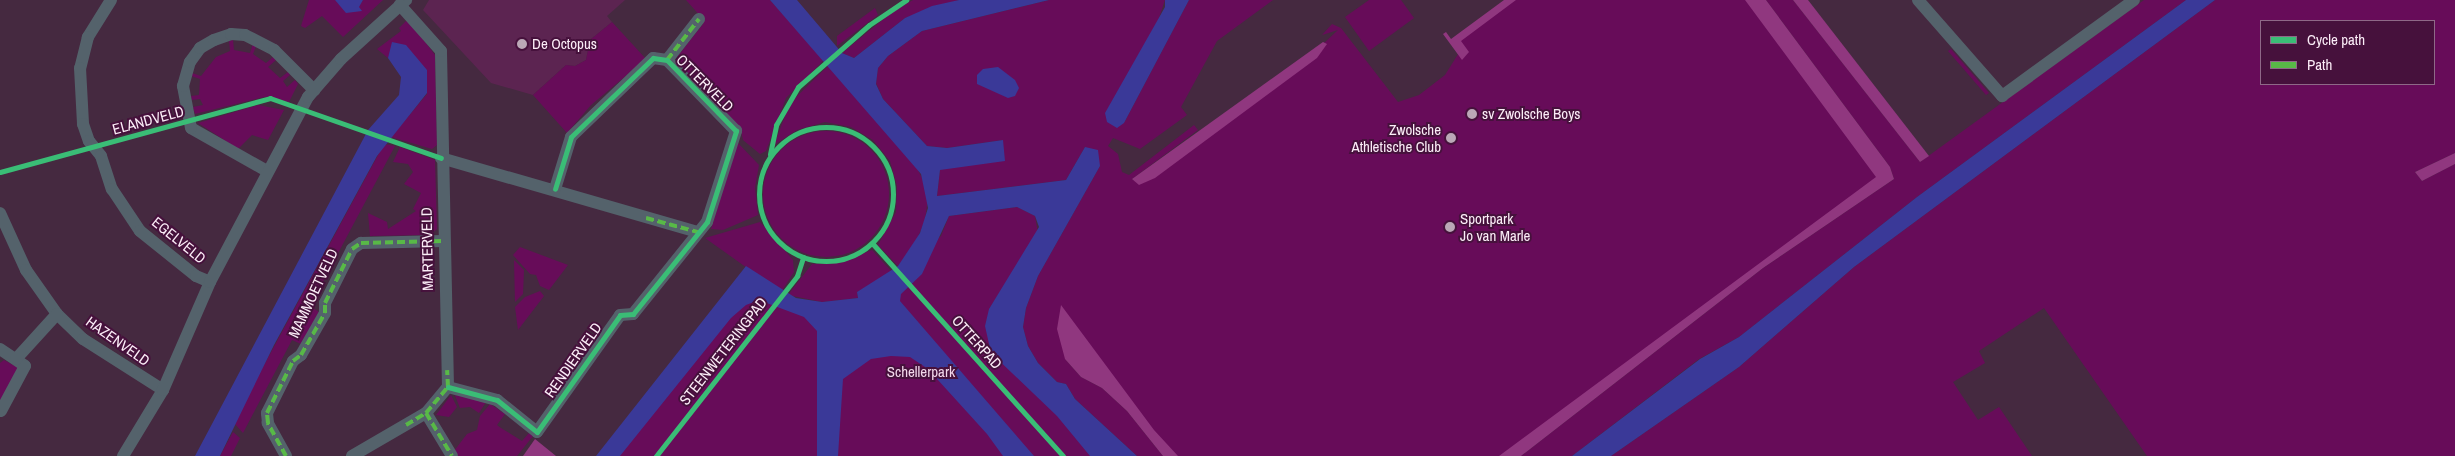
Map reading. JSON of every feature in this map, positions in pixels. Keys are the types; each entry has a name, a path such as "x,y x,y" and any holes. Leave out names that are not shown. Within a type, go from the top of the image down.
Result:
{"street":[{"name":"EGELVELD","path":"111,0 88,37 80,68 79,90 88,138 101,156 112,189 140,231 196,276 210,282"},
{"path":"1918,0 2002,96 2134,0"},
{"path":"123,456 163,390 210,282 267,171 314,90 403,3"},
{"name":"MARTERVELD","path":"403,3 441,51 441,158 448,387"},
{"name":"OTTERVELD","path":"667,60 699,19"},
{"name":"ELANDVELD","path":"267,171 191,128 183,86 190,62 200,48 214,40 231,34 245,35 274,50 314,90"},
{"name":"OTTERVELD","path":"555,189 571,137 653,58 667,60 736,131 707,222 698,232"},
{"path":"441,158 555,189 698,232"},
{"name":"HAZENVELD","path":"0,213 26,270 57,314 83,339 163,390"},
{"name":"RENDIERVELD","path":"448,387 496,400 537,432 620,315 633,314 698,232"},
{"name":"MAMMOETVELD","path":"286,456 268,423 267,413 293,361 301,355 325,313 325,303 352,249 360,243 443,241"},
{"path":"16,359 57,314"},
{"path":"0,349 25,366 1,412"},
{"path":"352,456 426,413 448,387"},
{"path":"426,413 452,456"}],"shaded area":[{"path":"335,0 363,0 359,7 362,11 346,13"},
{"name":"De Octopus","path":"429,0 625,0 607,16 612,22 590,40 586,60 575,66 566,65 533,95 491,83 423,10"},
{"path":"770,0 797,0 842,53 854,58 905,18 932,6 959,0 1049,0 922,31 888,56 878,68 876,84 883,99 927,146 947,148 1003,140 1005,161 940,170 937,196 1066,180 1085,147 1098,150 1100,166 1038,276 1026,308 1023,327 1028,346 1038,363 1057,382 1066,384 1075,399 1137,456 1090,456 1057,416 991,353 985,326 989,309 1039,227 1035,216 1017,207 949,216 922,274 901,294 900,301 1034,456 1003,456 987,434 928,369 910,357 891,356 871,359 843,379 838,456 817,456 817,331 804,317 759,300 746,305 731,318 620,456 596,456 746,266 796,298 822,302 858,298 857,292 898,266 920,233 928,208 921,174"},
{"path":"1165,0 1189,0 1124,123 1117,128 1107,122 1105,113 1165,7"},
{"path":"1504,0 1516,0 1461,41 1469,52 1462,60 1443,34 1446,32 1451,39"},
{"path":"1745,0 1766,0 1890,167 1894,179 1763,268 1521,456 1499,456 1876,177"},
{"path":"1793,0 1808,0 1929,156 1920,162"},
{"path":"2186,0 2215,0 1854,267 1739,367 1611,456 1572,456 1700,359 1739,337 1917,197"},
{"path":"392,42 406,45 427,70 427,93 377,156 274,345 220,456 195,456 368,130 399,95 401,77 388,58"},
{"path":"1323,42 1327,44 1317,58 1155,178 1139,185 1132,179"},
{"path":"998,67 1015,80 1019,88 1015,96 1008,98 977,84 977,75 983,69"},
{"path":"2455,153 2455,164 2422,181 2415,172"},
{"path":"1061,305 1154,430 1178,456 1163,456 1127,411 1102,388 1081,377 1065,359 1057,329"},
{"path":"535,439 556,456 523,456"}],"green space":[{"path":"309,0 335,0 358,7 363,0 383,0 343,37 322,16 305,28 301,26"},
{"path":"686,0 770,0 824,60 786,98 766,151 760,154 743,140 741,131 678,65 677,57 703,24 702,18"},
{"path":"913,0 959,0 905,18 854,58 842,53 891,13"},
{"name":"Sportpark Jo van Marle","path":"1049,0 1165,0 1124,123 1189,0 1273,0 1217,41 1181,107 1187,115 1140,149 1113,138 1108,146 1118,154 1122,172 1129,175 1194,125 1198,130 1132,179 1135,181 1323,44 1338,30 1322,35 1332,24 1341,28 1398,102 1419,95 1445,75 1460,51 1454,42 1511,0 1753,0 1885,177 1504,456 1170,456 1126,405 1065,359 1081,377 1102,388 1127,411 1163,456 1137,456 1075,399 1066,384 1057,382 1038,363 1028,346 1023,327 1026,308 1038,276 1100,166 1085,147 1066,180 937,196 940,170 1003,140 947,148 927,146 883,99 876,83 878,68 888,56 922,31"},
{"path":"1369,0 1401,0 1414,18 1369,51 1345,17"},
{"path":"1766,0 1793,0 1920,162 2144,0 2186,0 1917,197 1739,337 1699,359 1572,456 1521,456 1763,268 1894,179 1890,167"},
{"path":"2215,0 2455,0 2455,153 2415,172 2422,181 2455,164 2455,456 2147,456 2044,308 1979,351 1985,363 1953,382 1978,420 1999,407 2032,456 1611,456 1739,367 1854,267"},
{"path":"875,8 878,15 837,46 837,36"},
{"path":"408,19 435,55 437,145 432,149 391,137 427,94 427,70 392,50 388,58 377,49 401,31 399,28"},
{"path":"612,22 646,59 591,105 567,133 533,95 566,65 575,66 586,60 590,40"},
{"path":"233,40 234,50 250,53 253,43 257,44 253,54 266,63 273,57 276,60 268,67 280,78 288,72 290,75 283,81 287,87 295,80 298,84 289,102 264,97 195,114 193,107 203,105 200,99 192,100 191,96 199,95 200,79 191,76 192,73 201,76 216,57 230,51 229,41"},
{"path":"1951,49 1989,93 1986,95 1948,51"},
{"path":"829,65 916,166 924,182 928,198 925,220 913,249 898,266 878,245 896,212 897,186 890,161 873,140 851,127 825,122 797,130 774,145 790,103"},
{"path":"258,105 284,110 268,140 252,135 238,149 198,123"},
{"path":"826,131 850,136 861,141 871,149 879,159 884,170 889,194 884,218 879,229 871,239 861,247 850,252 826,257 802,252 791,247 781,239 773,229 768,218 763,194 768,170 773,159 781,149 791,141 802,136"},
{"path":"738,143 759,165 755,188 758,215 723,230 711,229"},
{"path":"384,144 395,146 310,306 319,312 301,344 292,340 243,433 235,424 244,402"},
{"path":"400,147 435,160 437,229 430,235 370,236 368,213 387,222 388,229 416,211 413,209 421,193 404,184 413,172 408,164 393,162"},
{"name":"Schellerpark","path":"1017,207 1035,216 1038,233 989,309 1117,456 609,456 746,283 831,325 941,236 949,216"},
{"path":"760,222 793,260 794,272 781,292 705,238"},
{"path":"520,247 568,265 549,290 540,286 536,275 530,274 513,255"},
{"path":"872,250 892,272 857,292 858,298 822,302 788,295 812,264 839,263"},
{"path":"514,260 524,270 523,294 515,302"},
{"path":"540,291 544,296 518,330 515,307 525,297"},
{"path":"4,360 19,368 0,403 0,363"},
{"path":"454,393 486,402 479,413 470,407 460,408"},
{"path":"451,395 457,407 449,417 436,415"},
{"path":"490,404 505,414 497,425 501,428 522,441 529,433 533,436 517,456 458,456 454,451 467,434 477,430 480,416"},
{"path":"233,432 240,438 231,456 220,456"}],"marked path":[{"path":"667,60 699,19"},
{"path":"646,218 698,232"},
{"path":"286,456 268,423 267,413 293,361 301,355 325,313 325,303 352,249 361,243 443,241"},
{"path":"406,425 426,413 448,387 447,370"},
{"path":"426,413 452,456"}],"cycle path":[{"path":"770,154 776,125 798,87 869,25 906,0"},
{"path":"448,387 497,400 537,432 620,315 633,314 707,222 736,131 667,60 653,58 571,137 555,189"},
{"path":"0,172 270,98 441,158"},
{"path":"826,127 852,132 874,146 888,168 893,194 888,220 874,242 852,256 826,261 800,256 778,242 764,220 759,194 764,168 778,146 800,132 826,127"},
{"name":"OTTERPAD","path":"872,243 1063,456"},
{"name":"STEENWETERINGPAD","path":"656,456 797,276 803,257"}],"place":[{"name":"De Octopus","path":"522,44"},
{"name":"sv Zwolsche Boys","path":"1472,114"},
{"name":"Zwolsche Athletische Club","path":"1451,138"},
{"name":"Sportpark Jo van Marle","path":"1450,227"}]}
